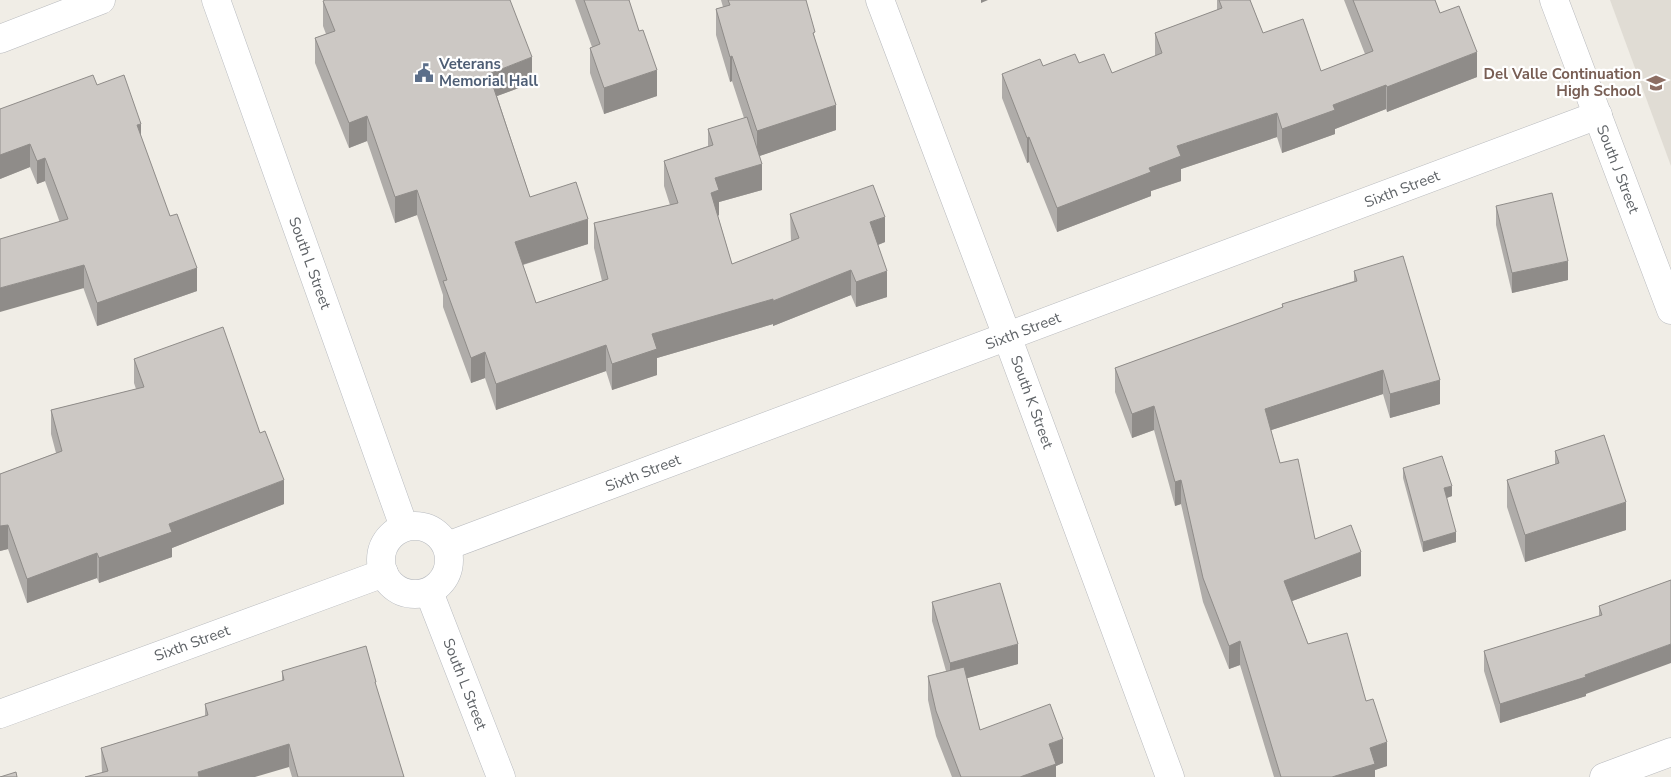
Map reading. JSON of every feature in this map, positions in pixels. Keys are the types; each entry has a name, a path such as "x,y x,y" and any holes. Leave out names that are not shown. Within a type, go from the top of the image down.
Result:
{"street":[{"path":"0,39 101,0"},
{"name":"South L Street","path":"216,0 404,527"},
{"name":"South K Street","path":"880,0 1008,336 1170,777"},
{"name":"South J Street","path":"1554,0 1671,310"},
{"name":"Sixth Street","path":"447,546 1598,115"},
{"path":"414,525 425,526 434,530 447,546 450,557 449,568 445,578 429,592 418,594 398,589 390,583 384,573 381,564 381,554 384,545 396,531 404,527 414,525"},
{"name":"Sixth Street","path":"0,714 384,573"},
{"name":"South L Street","path":"429,592 501,777"},
{"path":"1604,777 1671,752"}],"shaded area":[{"name":"Del Valle Continuation High School","path":"1610,0 1671,0 1671,166"}],"building":[{"path":"510,0 532,57 489,74 530,197 576,182 588,219 515,242 536,303 608,279 594,223 678,203 664,161 713,145 708,129 747,117 762,164 715,178 719,190 711,193 732,264 799,238 790,214 873,185 885,217 870,222 887,271 856,282 851,270 773,301 773,299 652,334 657,349 612,364 606,345 496,384 485,352 471,358 443,281 447,280 417,190 395,197 367,116 349,123 315,38 335,31 323,1"},
{"path":"584,0 629,0 639,31 643,30 657,70 604,88 590,48 600,44"},
{"path":"728,0 806,0 815,32 813,33 836,105 757,131 732,56 730,57 716,9 730,5"},
{"path":"1219,0 1250,0 1263,33 1303,19 1321,71 1373,51 1353,0 1435,0 1440,13 1459,6 1477,52 1387,87 1386,85 1333,105 1335,110 1282,129 1277,113 1177,146 1181,156 1149,168 1151,172 1057,208 1002,74 1040,59 1043,66 1075,54 1079,63 1104,54 1112,73 1162,53 1155,33 1222,8"},
{"path":"93,75 97,85 124,75 141,124 137,125 170,216 177,214 197,268 97,303 84,265 0,288 0,239 68,219 45,158 37,161 30,144 0,155 0,109"},
{"path":"1552,193 1568,261 1512,273 1496,206"},
{"path":"1403,256 1440,380 1390,394 1383,370 1265,409 1280,463 1298,459 1315,539 1351,525 1361,552 1284,581 1308,644 1347,633 1366,701 1373,699 1387,742 1370,748 1375,764 1332,777 1281,777 1240,641 1229,646 1203,578 1181,480 1175,482 1154,406 1132,414 1115,368 1283,307 1282,304 1357,281 1354,271"},
{"path":"223,327 260,433 265,431 284,480 169,524 172,532 99,558 97,553 27,579 8,525 0,526 0,474 62,451 51,410 144,387 134,359"},
{"path":"1604,435 1626,502 1525,535 1507,480 1559,463 1555,451"},
{"path":"1442,456 1452,486 1444,488 1456,532 1423,542 1403,468"},
{"path":"1671,580 1671,644 1585,675 1586,677 1500,704 1484,651 1602,615 1599,606"},
{"path":"1000,583 1018,644 950,663 932,602"},
{"path":"366,646 404,777 298,777 289,744 198,772 199,777 85,777 108,771 101,748 208,715 205,704 284,680 282,671"},
{"path":"964,667 980,730 1050,704 1063,739 1049,744 1056,764 1020,777 961,777 936,711 928,676"},
{"path":"16,772 17,777 0,777"}],"place":[{"name":"Veterans Memorial Hall","path":"424,73"},
{"name":"Del Valle Continuation High School","path":"1656,83"}]}
